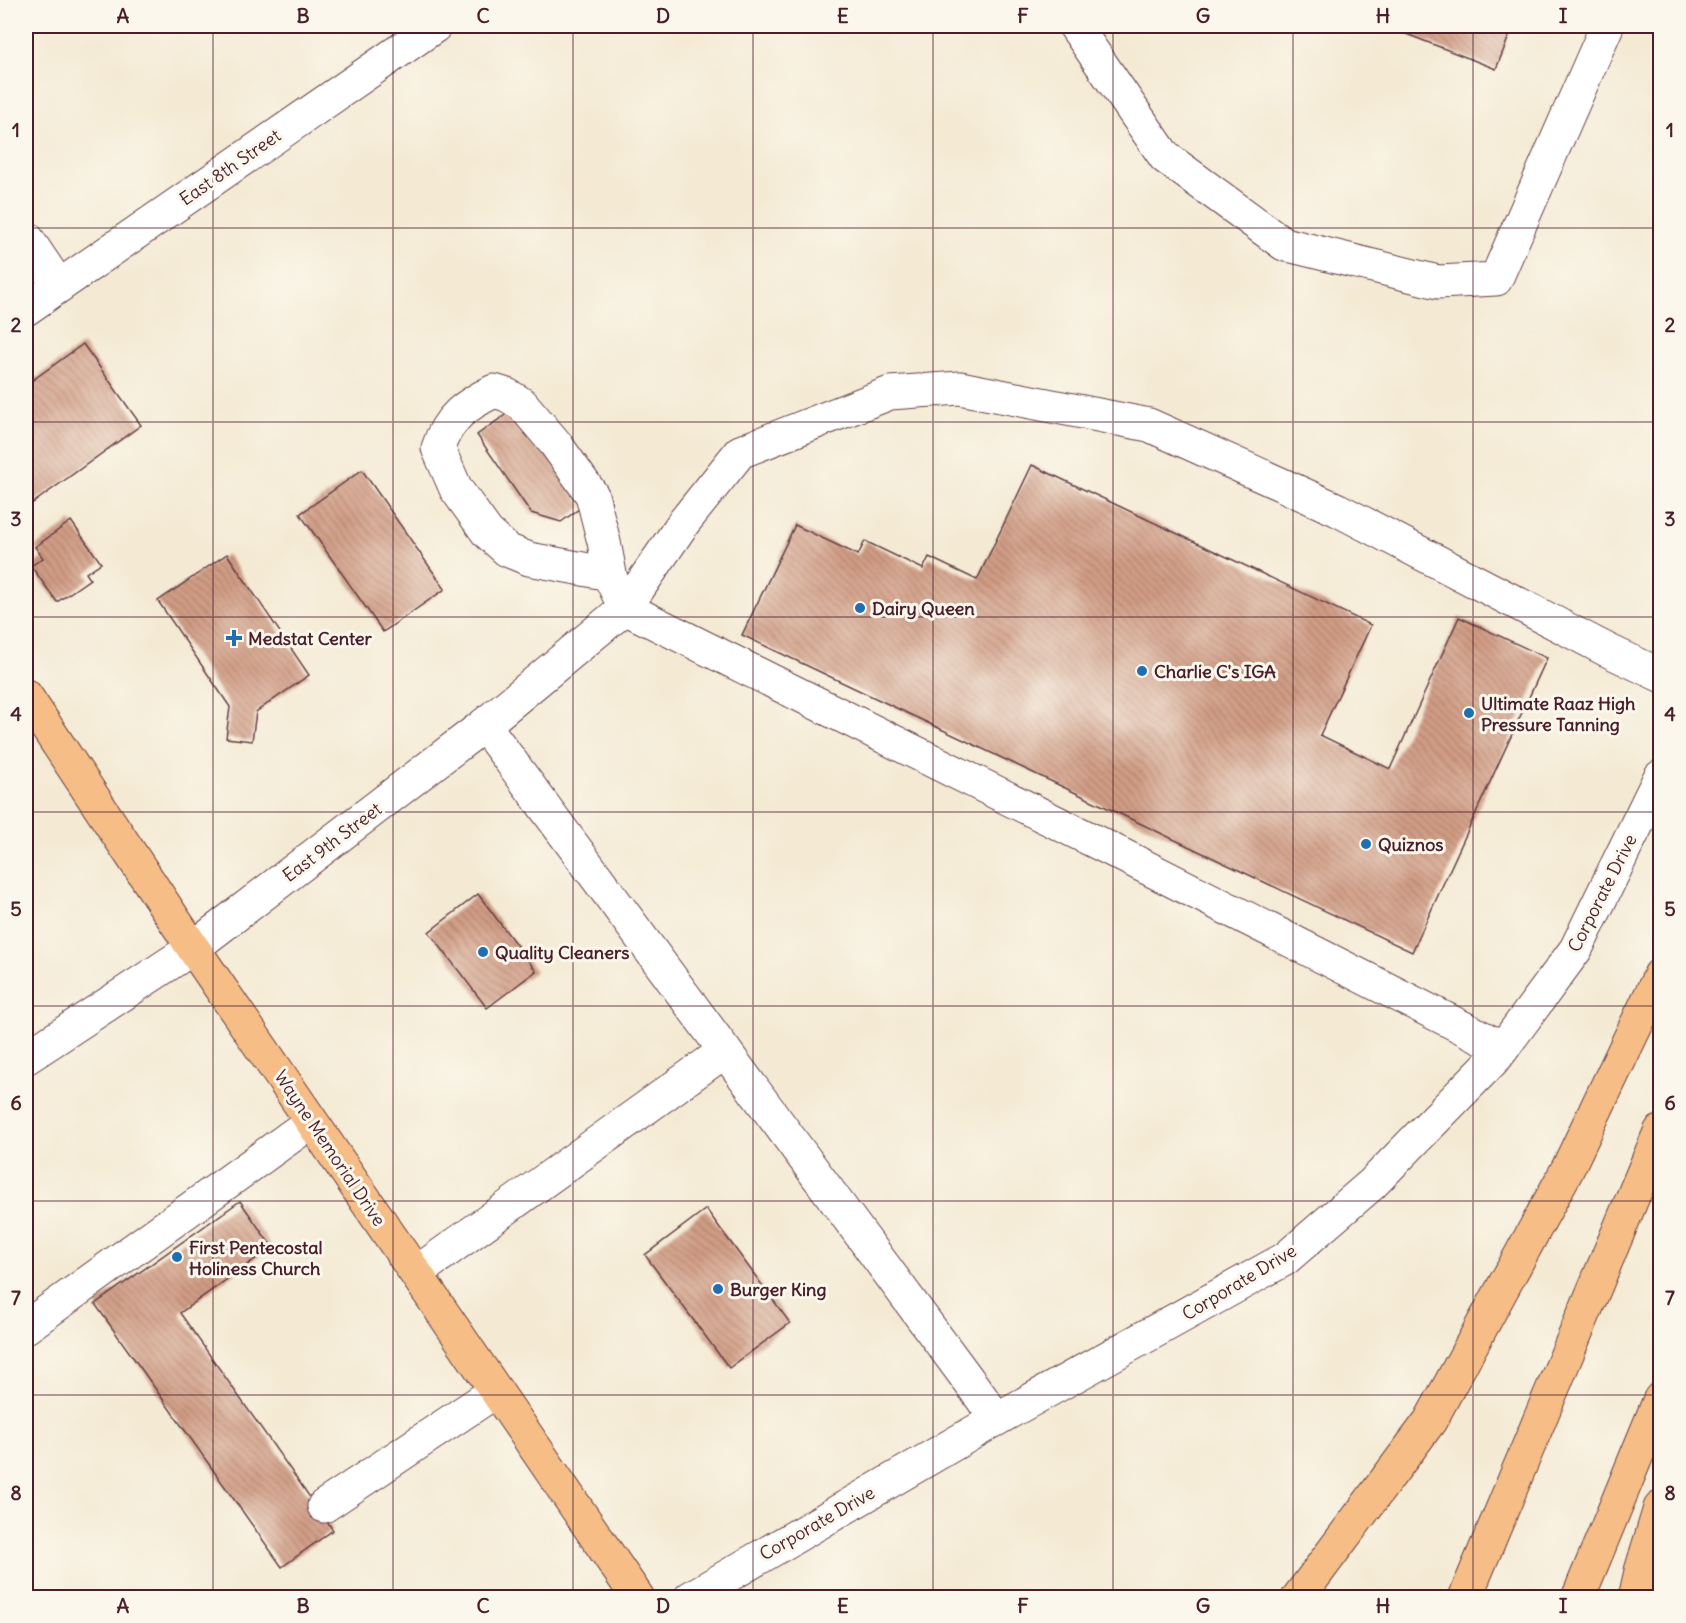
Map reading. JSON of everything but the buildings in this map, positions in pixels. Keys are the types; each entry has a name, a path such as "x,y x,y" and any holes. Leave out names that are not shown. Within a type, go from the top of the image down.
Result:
{"main road":[{"name":"Wayne Memorial Drive","path":"26,696 311,1122 639,1598"},
{"path":"1298,1598 1430,1420 1567,1170 1660,975"},
{"path":"1465,1598 1660,1132"},
{"path":"1578,1598 1660,1399"},
{"path":"1635,1598 1660,1508"}],"street":[{"name":"East 8th Street","path":"26,309 435,26"},
{"path":"1075,26 1164,157 1284,244 1438,282 1496,279 1607,26"},
{"path":"26,237 59,286"},
{"name":"East 9th Street","path":"26,1058 193,948 484,725 625,608 684,522 740,452 890,393 960,388 1149,425 1338,510 1607,650 1660,675"},
{"path":"610,574 529,559 507,550 487,532 456,489 438,448 447,425 466,407 494,391 507,394 522,404 576,470 592,495 610,574 625,608 1503,1048"},
{"path":"484,725 997,1419"},
{"name":"Corporate Drive","path":"690,1598 997,1419 1285,1259 1372,1184 1497,1056 1576,949 1660,777"},
{"path":"416,1274 725,1051"},
{"path":"26,1327 311,1122"},
{"path":"324,1506 496,1391"}],"place":[{"name":"Dairy Queen","path":"860,608"},
{"name":"Medstat Center","path":"234,638"},
{"name":"Charlie C's IGA","path":"1142,671"},
{"name":"Ultimate Raaz High Pressure Tanning","path":"1469,713"},
{"name":"Quiznos","path":"1366,844"},
{"name":"Quality Cleaners","path":"483,952"},
{"name":"First Pentecostal Holiness Church","path":"177,1257"},
{"name":"Burger King","path":"718,1289"}]}
